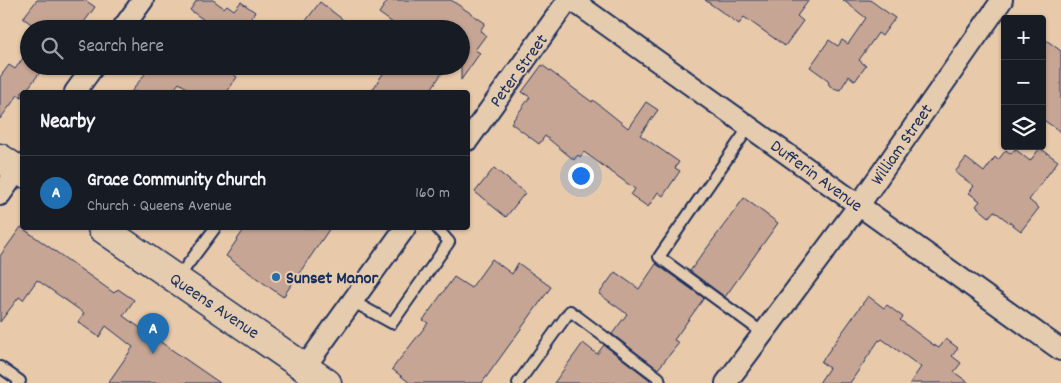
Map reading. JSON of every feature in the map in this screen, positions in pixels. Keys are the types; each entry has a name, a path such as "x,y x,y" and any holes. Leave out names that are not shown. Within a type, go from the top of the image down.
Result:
{"main road":[{"name":"Queens Avenue","path":"105,230 328,383"}],"street":[{"path":"129,20 143,0"},
{"name":"Peter Street","path":"470,137 568,0"},
{"name":"Dufferin Avenue","path":"572,0 1061,350"},
{"name":"William Street","path":"726,383 859,205 1002,0"},
{"path":"76,90 87,75"},
{"path":"0,195 16,166"},
{"path":"305,367 403,230"}],"lane":[{"path":"749,127 659,257 763,333"},
{"path":"177,279 214,230"},
{"path":"352,301 392,323 449,242 439,230"},
{"path":"518,383 570,311 659,378 660,383"},
{"path":"0,367 20,381 18,383"}],"building":[{"path":"37,0 85,0 95,7 86,20 26,20 23,18"},
{"path":"197,0 213,0 224,8 227,5 234,10 241,2 255,12 250,20 204,20 190,10"},
{"path":"388,0 451,0 485,23 480,31 486,35 475,50 480,53 470,67 470,20 389,20 379,13"},
{"path":"705,0 809,0 797,16 803,21 785,46 744,17 739,24"},
{"path":"843,0 870,0 895,18 882,36 878,33 859,60 866,66 855,81 849,76 840,90 829,85 828,80 810,67 829,40 838,46 842,40 848,44 866,18"},
{"path":"320,2 343,20 306,20"},
{"path":"1046,40 1061,51 1061,132 1046,122"},
{"path":"20,62 20,75 38,75 27,90 20,90 20,96 18,95 0,119 0,77 9,65 15,69"},
{"path":"542,65 592,102 593,100 628,128 646,102 658,110 640,135 679,162 675,168 680,171 663,196 658,192 648,207 631,195 635,189 584,152 574,160 545,136 539,144 511,123 530,97 522,92"},
{"path":"144,75 234,75 237,77 228,90 190,90 179,83 174,90 133,90"},
{"path":"382,75 441,75 430,90 372,90"},
{"path":"1006,150 1011,154 1016,150 1030,161 1038,150 1043,150 1058,161 1029,200 1039,208 1021,231 994,211 989,217 976,206 980,201 969,193 974,186 955,172 966,158 984,172 995,157 998,160"},
{"path":"494,168 525,193 506,217 475,192"},
{"path":"744,198 778,223 725,297 690,271"},
{"path":"20,228 20,230 25,230 114,293 118,289 134,300 123,316 220,383 108,383 133,347 106,326 99,337 78,322 84,313 37,280 23,300 19,297 0,322 0,256"},
{"name":"Sunset Manor","path":"244,230 329,230 283,297 226,256"},
{"path":"492,259 512,274 518,263 551,287 482,383 410,383 392,369 428,323 423,320 454,277 471,288"},
{"path":"656,264 704,298 674,340 679,343 658,369 612,334 627,314 599,294 615,272 639,289"},
{"path":"868,296 884,308 887,305 903,317 900,320 932,344 939,348 946,339 958,348 952,356 961,363 954,372 969,383 910,383 921,367 882,339 879,340 850,383 819,383 829,368 821,362"},
{"path":"583,343 597,354 604,345 650,380 648,383 554,383"}],"place":[{"name":"Sunset Manor","path":"276,277"},
{"name":"Grace Community Church","path":"153,354"}]}
